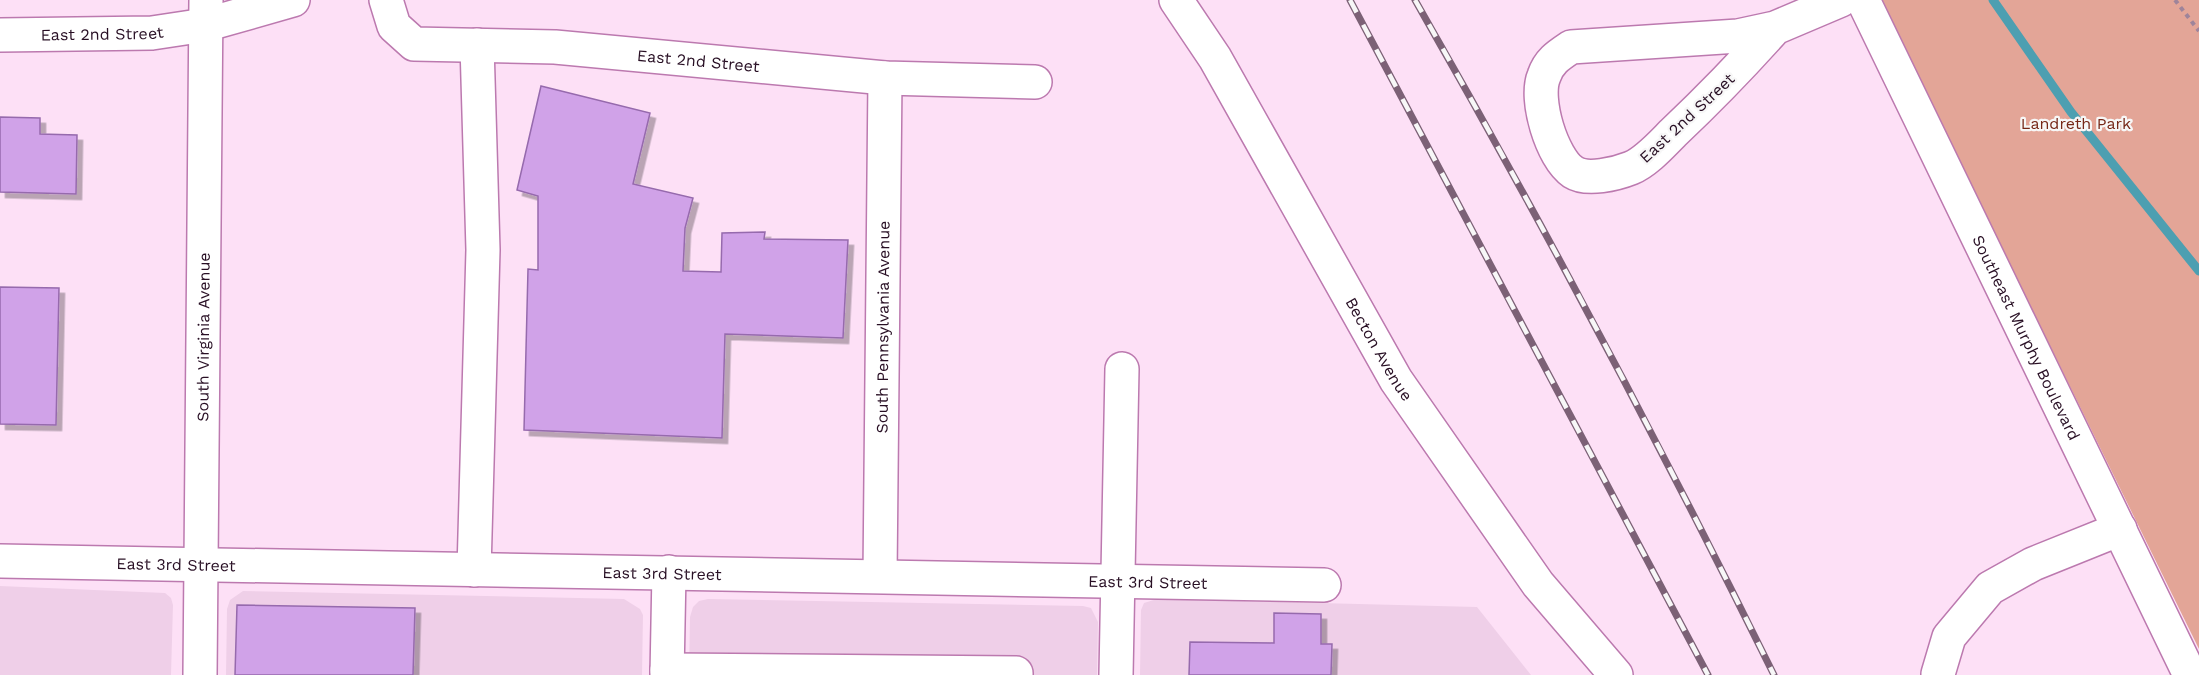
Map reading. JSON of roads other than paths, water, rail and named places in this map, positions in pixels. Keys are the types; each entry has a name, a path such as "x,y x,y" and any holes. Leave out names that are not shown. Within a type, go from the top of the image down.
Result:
{"street":[{"name":"East 2nd Street","path":"0,35 152,33 205,13 293,0"},
{"name":"East 2nd Street","path":"386,0 394,27 414,44 555,47 885,78 1035,82"},
{"name":"Becton Avenue","path":"1176,0 1215,58 1396,380 1538,584 1616,675"},
{"name":"East 2nd Street","path":"1775,28 1729,80 1661,145 1632,168 1593,177 1574,172 1556,150 1547,129 1542,103 1542,78 1553,59 1571,47 1738,36 1775,28 1841,0"},
{"name":"Southeast Murphy Boulevard","path":"1863,0 2190,675"},
{"name":"South Virginia Avenue","path":"200,675 205,13"},
{"path":"474,570 483,250 477,45"},
{"name":"South Pennsylvania Avenue","path":"880,576 885,78"},
{"path":"1116,675 1122,369"},
{"path":"1938,674 1949,637 1990,588 2033,564 2120,529"},
{"name":"East 3rd Street","path":"0,561 1324,585"},
{"path":"669,572 667,672 1016,673 1016,675"}],"waterway":[{"path":"1993,0 2071,112 2199,271"}],"railway":[{"path":"1350,0 1708,675"},
{"path":"1415,0 1600,335 1774,675"}],"park label":[{"name":"Landreth Park","path":"2076,123"}]}
